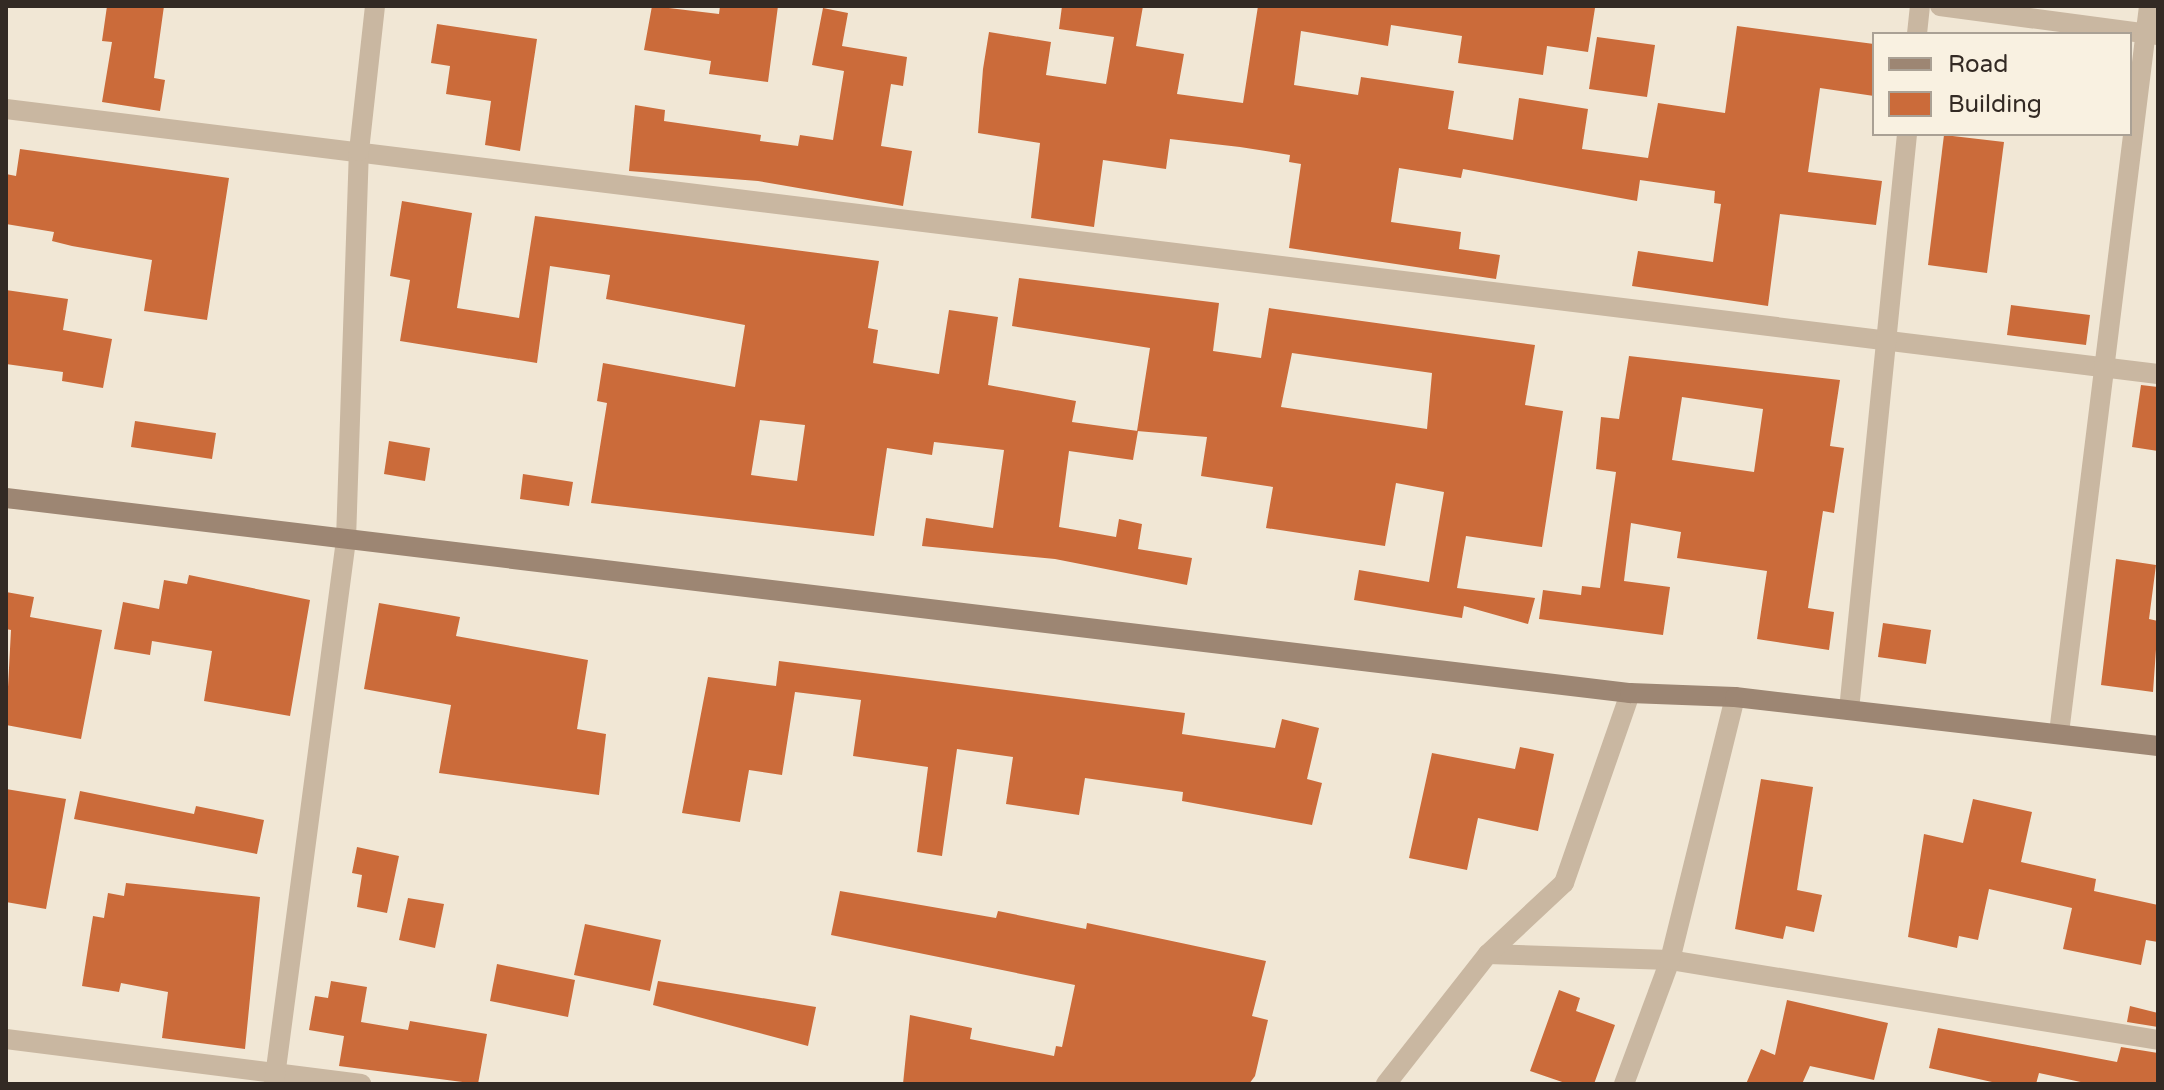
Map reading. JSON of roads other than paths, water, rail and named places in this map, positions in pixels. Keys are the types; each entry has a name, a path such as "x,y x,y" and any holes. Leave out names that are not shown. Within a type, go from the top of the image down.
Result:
{"street":[{"path":"275,1079 346,540 359,151 375,6"},
{"path":"1917,32 1920,6"},
{"path":"1940,6 2152,34"},
{"path":"2059,733 2104,368 2152,34 2149,6"},
{"path":"6,109 1886,344 2158,374"},
{"path":"1849,710 1907,136"},
{"path":"6,498 1630,693 1735,697 2158,746"},
{"path":"1386,1084 1488,954 1564,883 1630,693"},
{"path":"1624,1084 1670,960 1735,697"},
{"path":"1488,954 1670,960 2158,1040"},
{"path":"6,1039 275,1079 361,1084"}]}
